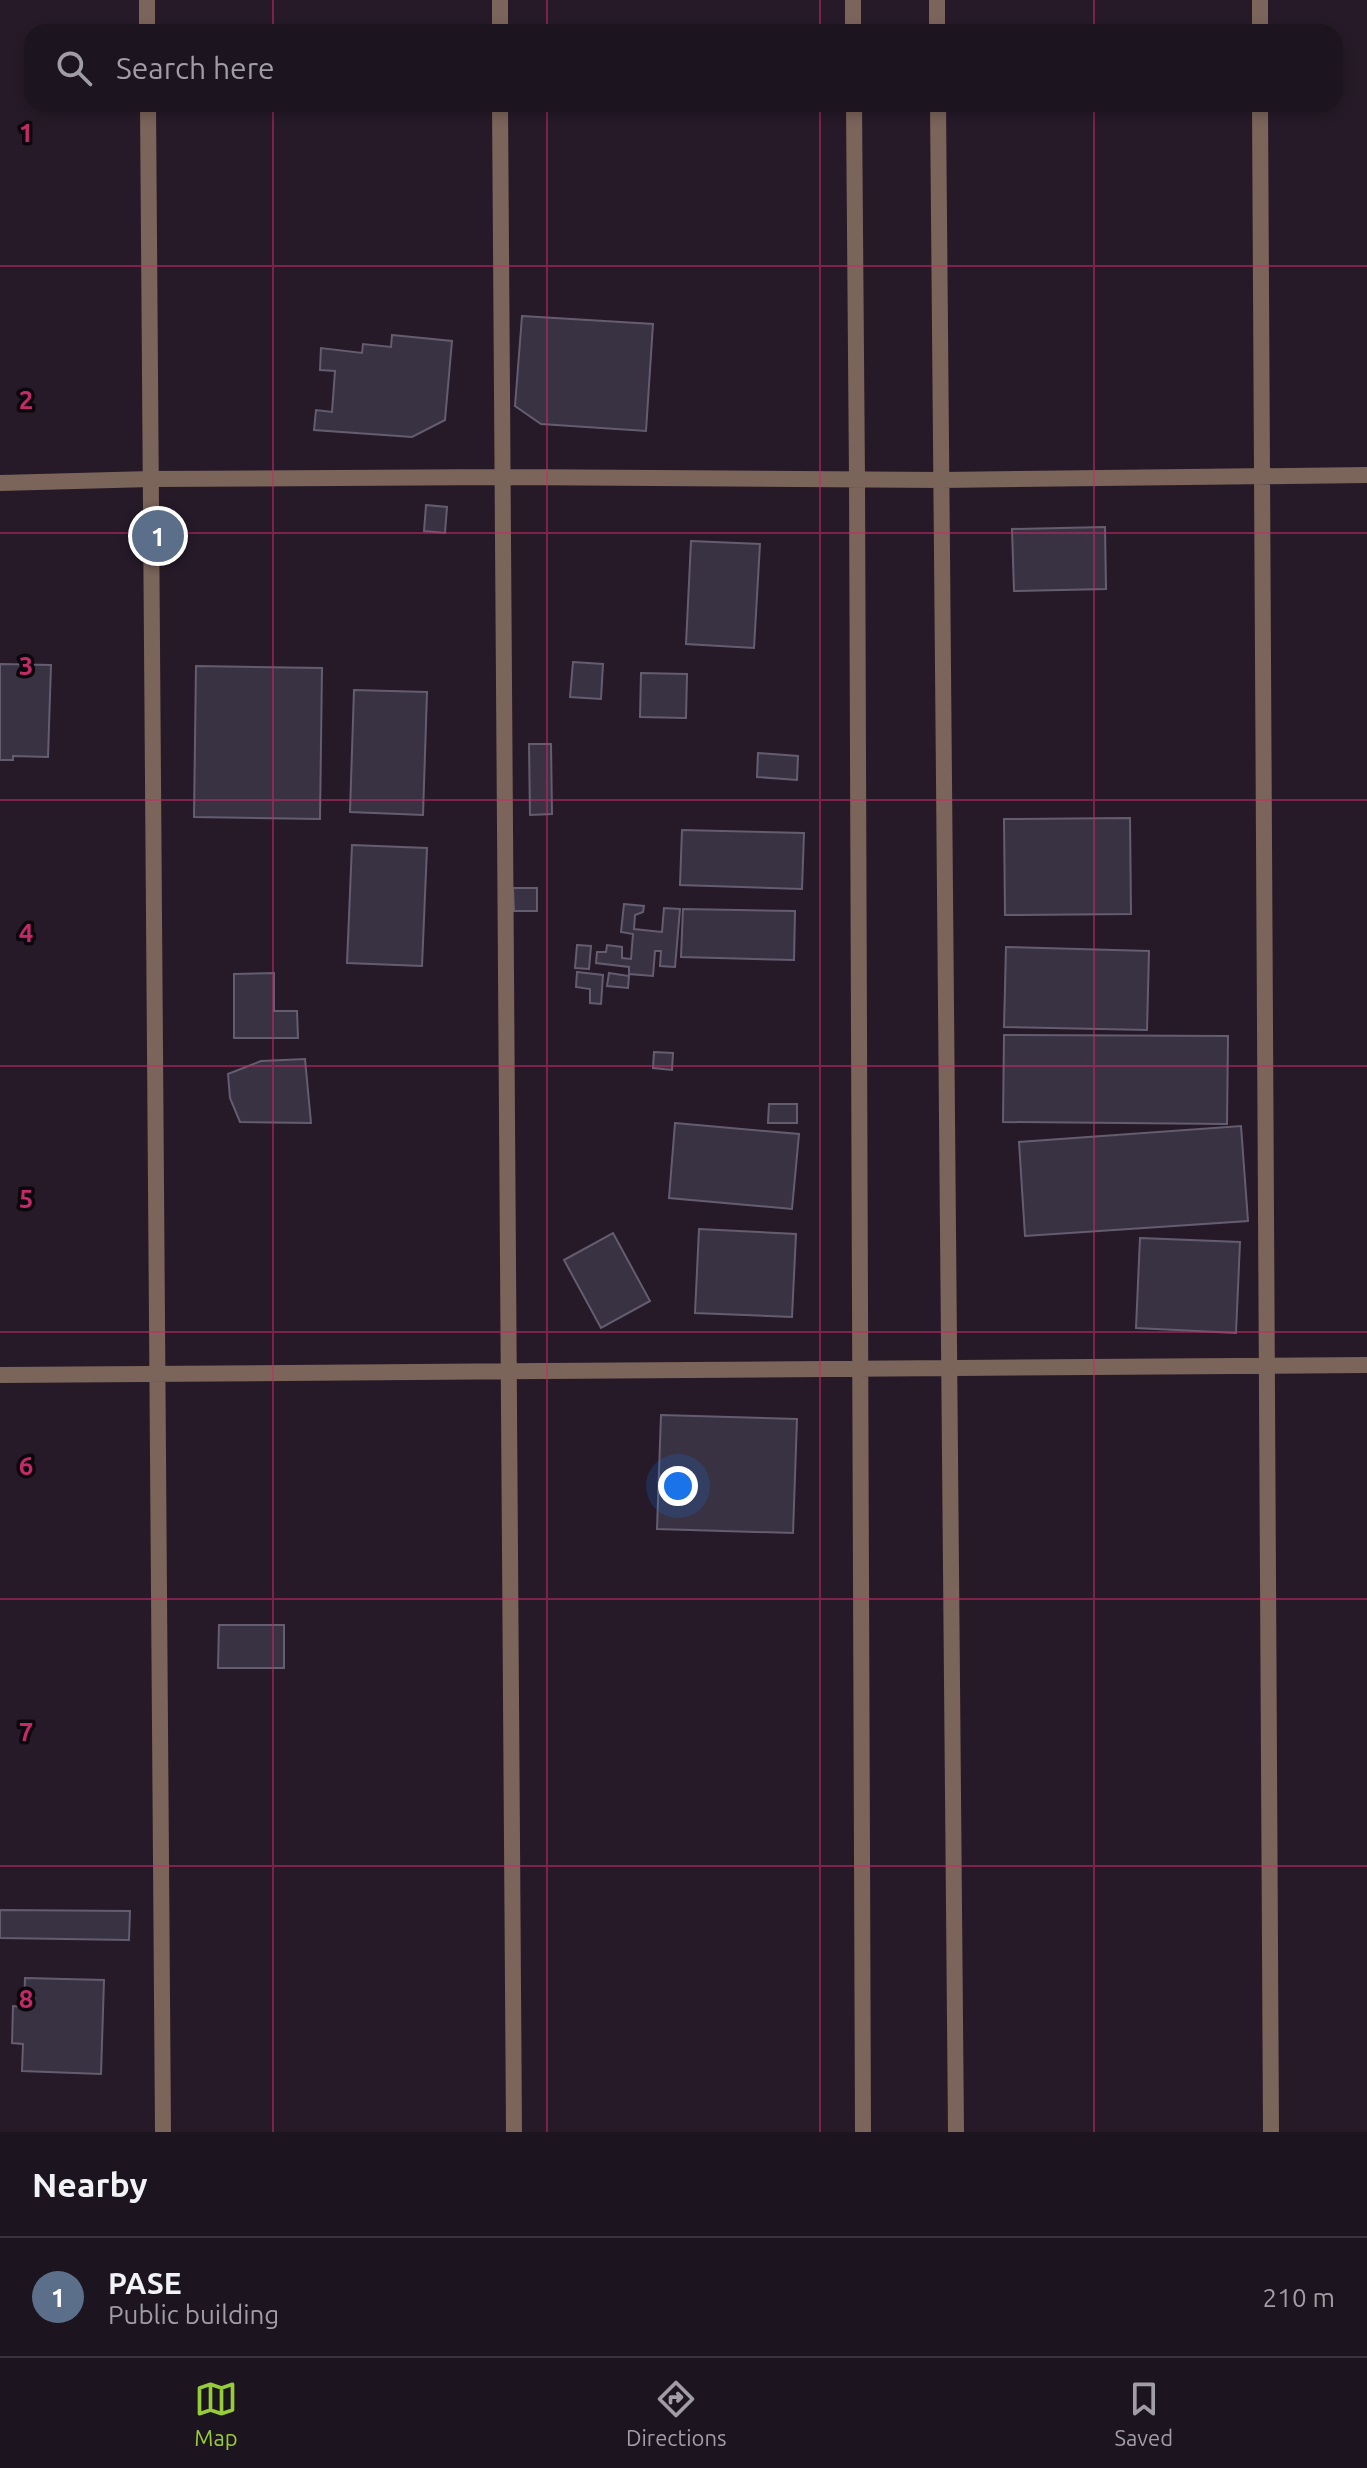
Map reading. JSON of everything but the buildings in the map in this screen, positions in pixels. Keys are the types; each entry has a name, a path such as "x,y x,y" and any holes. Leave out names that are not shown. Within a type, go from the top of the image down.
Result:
{"street":[{"path":"147,0 147,24"},
{"path":"500,0 500,24"},
{"path":"853,0 853,24"},
{"path":"937,0 937,24"},
{"path":"1260,0 1260,24"},
{"path":"148,112 163,2132"},
{"path":"500,112 514,2132"},
{"path":"854,112 863,2132"},
{"path":"938,112 956,2132"},
{"path":"1260,112 1271,2132"},
{"path":"0,483 151,479 503,477 941,480 1367,475"},
{"path":"0,1375 1367,1365"}],"place":[{"name":"PASE","path":"158,536"}]}
